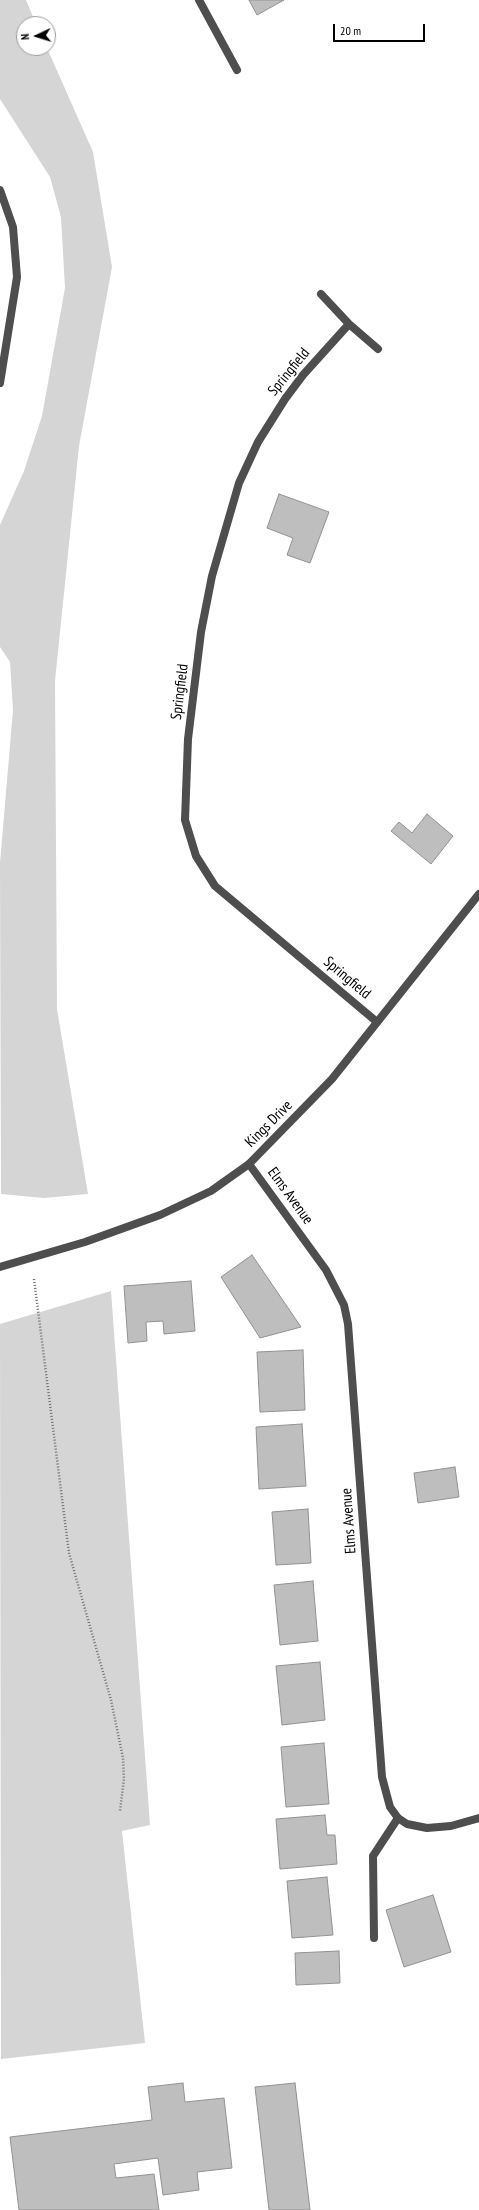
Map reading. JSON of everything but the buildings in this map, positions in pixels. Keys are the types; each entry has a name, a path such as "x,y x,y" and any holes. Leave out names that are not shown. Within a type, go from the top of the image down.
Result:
{"street":[{"path":"199,0 237,70"},
{"path":"0,190 13,227 17,277 0,383"},
{"path":"321,294 349,324 378,349"},
{"name":"Springfield","path":"349,324 303,375 281,405 258,442 240,483 212,576 202,632 188,739 185,820 196,856 215,886 377,1022"},
{"name":"Kings Drive","path":"0,1268 85,1242 160,1215 211,1190 249,1164 332,1079 479,894"},
{"name":"Elms Avenue","path":"249,1164 326,1270 344,1304 351,1350 382,1777 390,1807 398,1818"},
{"path":"374,1938 372,1856 398,1818 407,1824 427,1828 451,1826 479,1818"}],"path":[{"path":"31,1258 69,1553 107,1685 123,1758 124,1779 120,1811"}],"shaded area":[{"path":"0,0 26,0 33,16 16,16 16,56 51,56 93,152 112,267 79,446 55,681 57,1009 88,1194 44,1198 1,1194 0,863 13,710 10,662 0,647 0,525 24,471 42,416 65,288 61,217 50,177 0,99"},
{"path":"111,1291 150,1825 122,1831 145,2043 1,2059 0,1324"}]}
